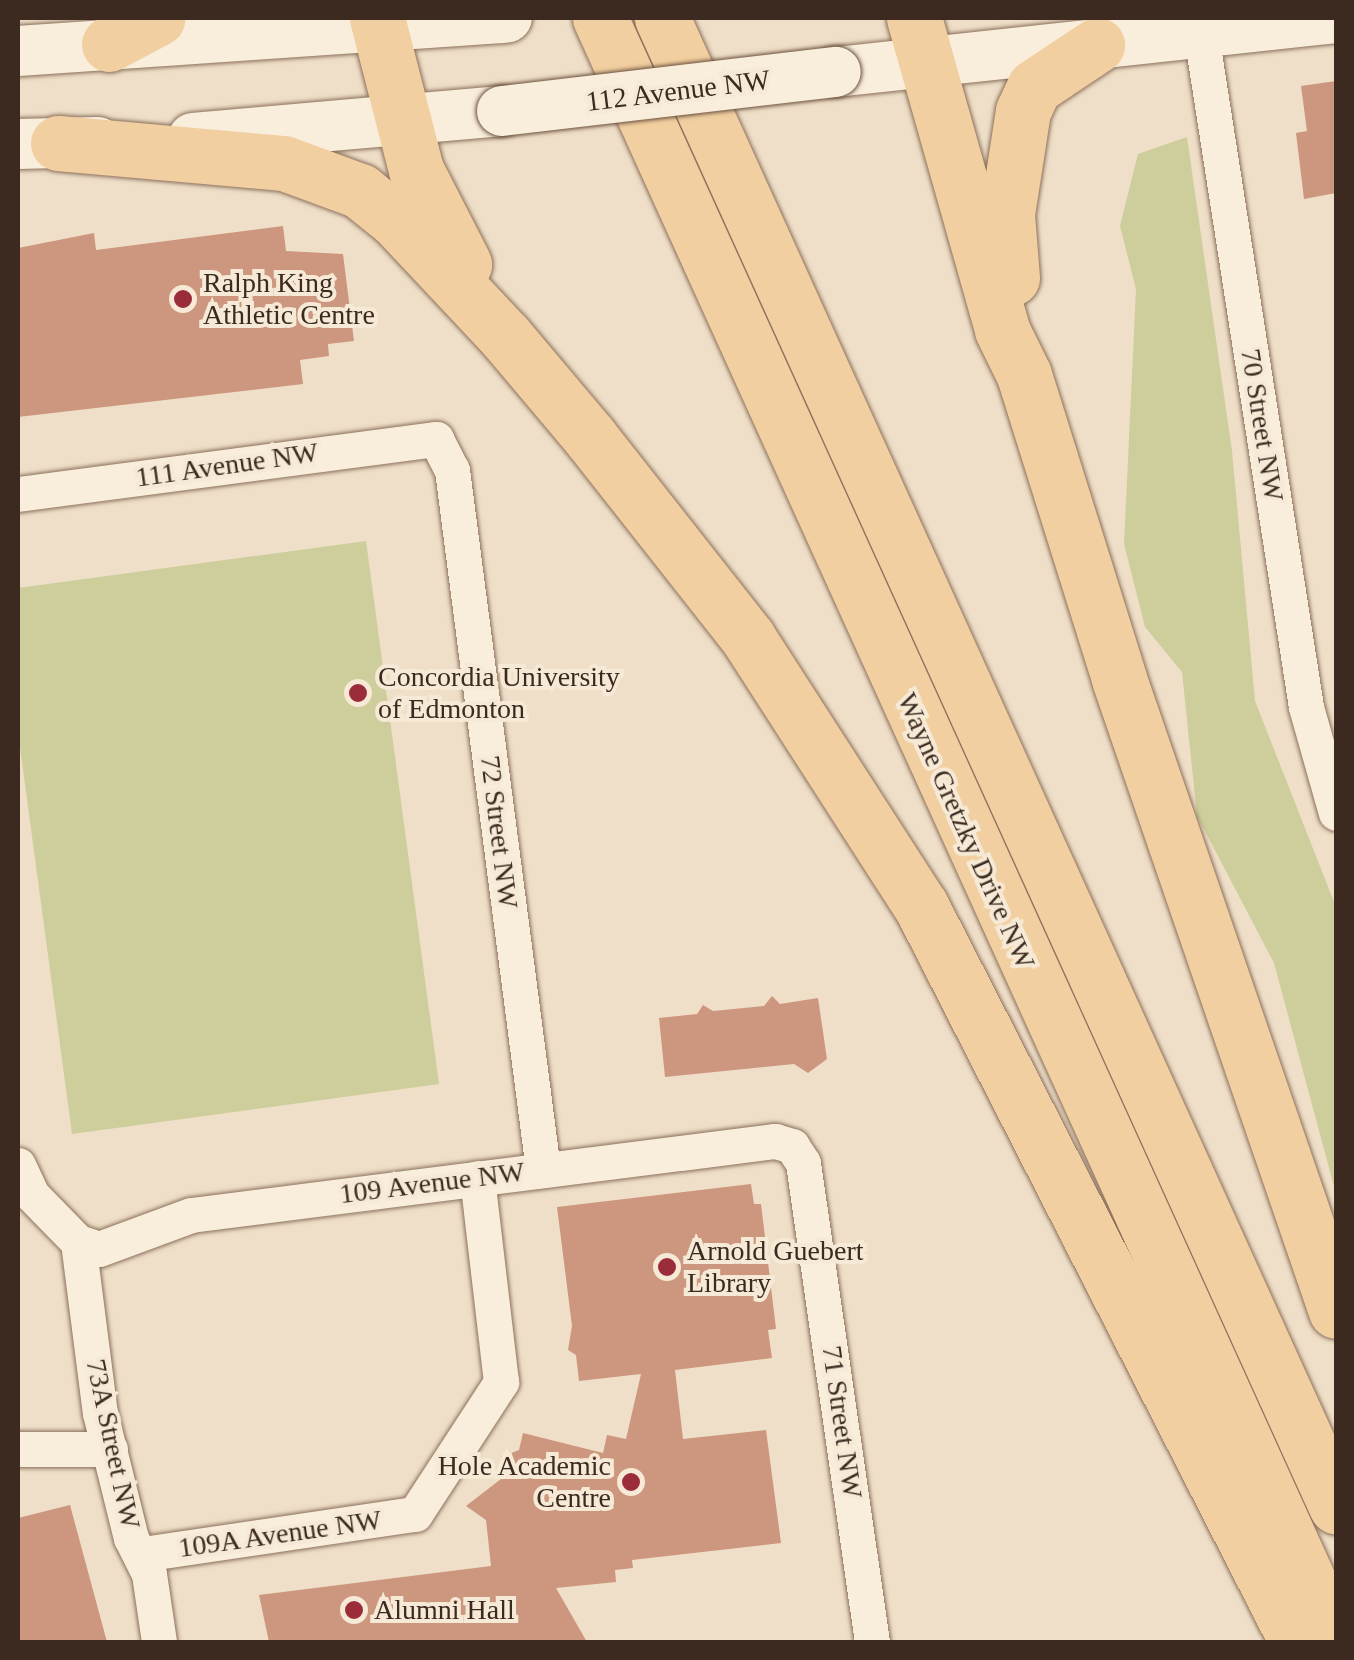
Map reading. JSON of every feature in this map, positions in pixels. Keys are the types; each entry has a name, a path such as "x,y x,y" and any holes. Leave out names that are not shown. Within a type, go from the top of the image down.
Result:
{"main road":[{"path":"109,44 158,18"},
{"name":"Wayne Gretzky Drive NW","path":"600,18 1336,1642"},
{"name":"Wayne Gretzky Drive NW","path":"662,18 1336,1506"},
{"name":"112 Avenue NW","path":"38,144 400,122 836,72 922,39 1097,45 1336,18"},
{"path":"18,51 378,23 493,19"},
{"path":"378,23 400,122 433,208 506,336"},
{"path":"922,39 1002,330 1024,375 1118,679 1336,1311"},
{"path":"1024,375 1007,214 1018,128 1034,87 1097,45"},
{"path":"38,144 284,163 320,173 360,190 396,220 506,336 748,638 922,906 1297,1642"}],"street":[{"name":"70 Street NW","path":"1201,34 1306,707 1336,813"},
{"name":"111 Avenue NW","path":"18,494 436,439"},
{"name":"72 Street NW","path":"436,439 452,470 543,1170"},
{"name":"109 Avenue NW","path":"78,1242 99,1249 191,1216 775,1141 792,1146"},
{"name":"71 Street NW","path":"792,1146 802,1163 872,1642"},
{"path":"18,1165 32,1195 78,1242"},
{"name":"109A Avenue NW","path":"143,1554 415,1514 501,1382 477,1178"},
{"name":"73A Street NW","path":"78,1242 100,1413 131,1538 143,1554 158,1642"},
{"path":"18,1449 110,1449"}],"green space":[{"path":"1187,137 1232,451 1255,701 1336,907 1336,1194 1274,963 1197,816 1182,672 1145,627 1124,544 1136,289 1120,226 1138,154"},
{"path":"366,541 439,1084 72,1134 18,732 18,588"}],"building":[{"path":"1336,81 1336,193 1304,199 1296,133 1307,131 1301,86"},
{"name":"Ralph King Athletic Centre","path":"283,226 286,251 343,254 354,341 328,344 329,356 300,360 303,384 18,417 18,248 94,233 96,250"},
{"path":"772,996 780,1004 818,998 827,1059 808,1073 794,1064 665,1077 659,1018 697,1014 703,1005 713,1011 764,1006"},
{"path":"751,1184 754,1204 761,1204 776,1329 768,1330 772,1358 675,1370 683,1439 766,1430 781,1543 632,1560 633,1568 615,1570 616,1582 556,1588 587,1642 269,1642 259,1595 491,1566 486,1520 466,1506 514,1469 501,1457 519,1450 523,1433 603,1453 607,1435 626,1439 641,1374 579,1381 576,1355 568,1350 572,1326 557,1207"},
{"path":"70,1505 107,1642 18,1642 18,1518"}],"place":[{"name":"Ralph King Athletic Centre","path":"183,299"},
{"name":"Concordia University of Edmonton","path":"358,693"},
{"name":"Arnold Guebert Library","path":"667,1267"},
{"name":"Hole Academic Centre","path":"631,1482"},
{"name":"Alumni Hall","path":"354,1610"}]}
